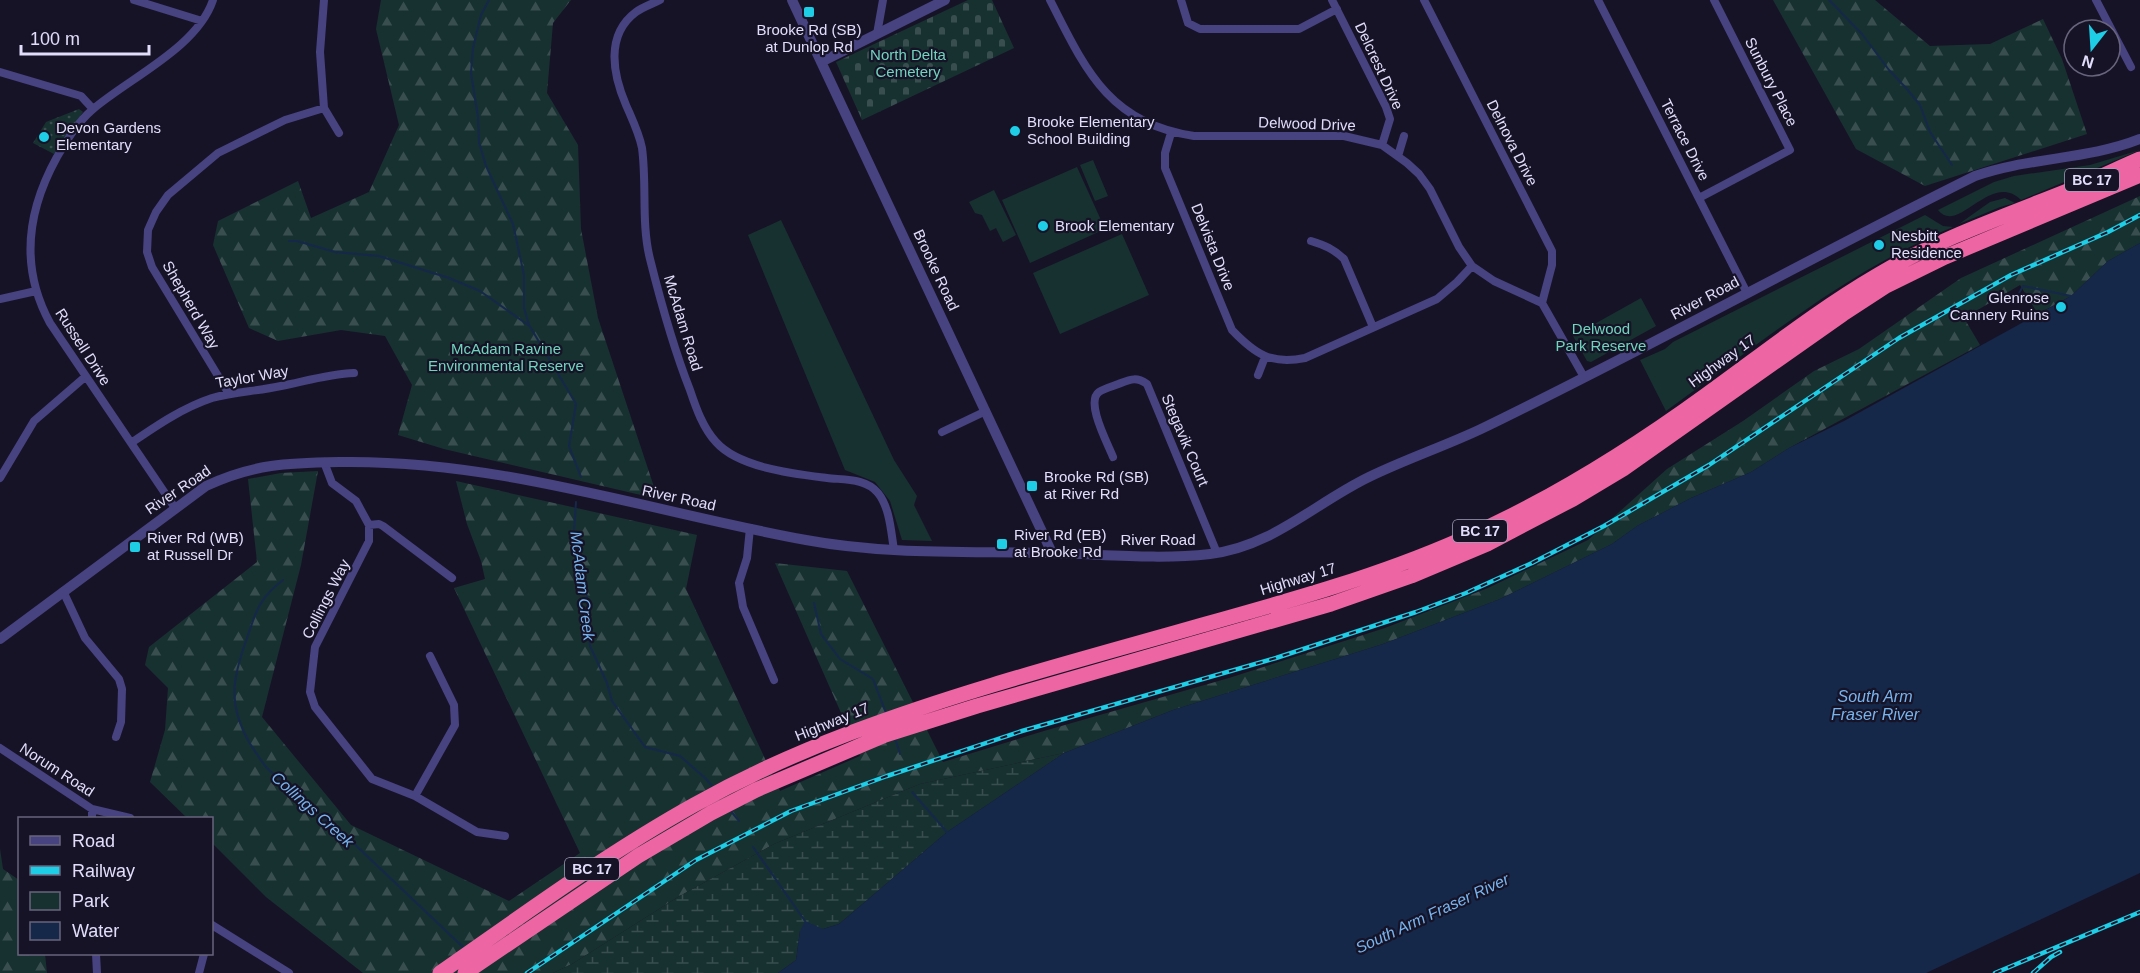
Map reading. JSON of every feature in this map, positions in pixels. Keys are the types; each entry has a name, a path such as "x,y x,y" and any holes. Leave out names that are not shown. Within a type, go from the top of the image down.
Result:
{"highway":[{"name":"Highway 17","path":"2046,207 2140,159"},
{"name":"Highway 17","path":"440,973 496,942 628,844 753,783 821,744 1331,604 1411,576 1487,544 1562,505 1623,469 1886,286 1945,257 2003,224 2140,174"},
{"name":"Highway 17","path":"465,973 496,942"}],"street":[{"path":"134,0 202,21"},
{"name":"Russell Drive","path":"176,508 55,332 36,291 31,265 30,240 35,207 45,178 79,123 93,109 180,46 202,21 213,0"},
{"path":"324,0 320,52 324,108 339,133"},
{"name":"McAdam Road","path":"660,0 635,13 627,21 615,45 614,65 619,88 642,149 646,241 650,259 683,373 702,420 717,444 740,459 813,476 856,481 868,485 878,492 883,502 894,550"},
{"name":"Brooke Road","path":"792,0 1052,553"},
{"path":"877,34 883,0"},
{"path":"821,62 945,0"},
{"name":"Delwood Drive","path":"1050,0 1093,79 1135,117 1171,133 1194,136 1344,136 1382,145 1419,174 1430,189 1459,247 1472,266 1494,281 1542,303"},
{"path":"1180,0 1188,23 1200,29 1299,29 1337,9"},
{"name":"Delcrest Drive","path":"1332,0 1386,107 1390,119 1382,145"},
{"name":"Delnova Drive","path":"1424,0 1552,251 1552,265 1542,303"},
{"name":"Terrace Drive","path":"1598,0 1747,293"},
{"name":"Sunbury Place","path":"1699,198 1790,150 1713,0"},
{"path":"2096,0 2131,67"},
{"path":"0,72 81,96 93,109"},
{"name":"Shepherd Way","path":"229,394 152,267 147,252 148,230 156,212 168,195 218,153 285,120 324,108"},
{"name":"Delvista Drive","path":"1171,133 1165,153 1165,168 1223,309 1232,330 1246,345 1265,357"},
{"path":"1398,156 1404,136"},
{"name":"River Road","path":"0,639 206,486 233,473 264,465 375,461 436,465 493,473 810,541 894,550 1185,556 1235,550 1260,541 1289,526 1366,479 1477,431 1975,176 2014,164 2099,152 2140,139"},
{"path":"1311,241 1327,246 1344,259 1373,327"},
{"path":"1258,375 1265,357 1282,360 1305,358 1437,299 1472,266"},
{"path":"0,299 36,291"},
{"path":"1542,303 1584,377"},
{"name":"Taylor Way","path":"130,443 167,418 210,399 229,394 260,391 335,374 354,373"},
{"path":"0,478 34,421 85,377"},
{"name":"Stegavik Court","path":"1113,457 1094,409 1094,397 1099,392 1130,379 1142,380 1147,384 1217,553"},
{"path":"942,432 986,411"},
{"path":"324,462 332,483 356,501 369,525 383,526 452,578"},
{"name":"Collings Way","path":"369,525 369,541 362,558 315,647 310,692 315,707 372,779 415,796 477,832 505,836"},
{"path":"750,528 747,558 740,583 743,607 774,680"},
{"path":"63,591 85,638 118,679 122,689 121,722 116,737"},
{"path":"415,796 455,725 454,705 430,656"},
{"name":"Norum Road","path":"0,748 92,814"},
{"path":"92,814 115,817"},
{"path":"213,926 289,972"},
{"path":"96,955 96,973"},
{"path":"199,973 204,955"}],"green space":[{"name":"McAdam Ravine Environmental Reserve","path":"381,0 571,0 553,23 547,93 578,145 581,229 598,318 658,499 444,449 398,435 412,385 385,336 341,330 278,341 249,328 213,245 218,221 298,181 311,218 369,192 399,125 376,29"},
{"name":"North Delta Cemetery","path":"968,0 992,0 1014,48 862,120 836,62"},
{"path":"1773,0 1875,0 1930,46 1990,44 2043,19 2062,59 2062,78 2068,78 2087,134 1925,186 1856,149"},
{"path":"79,109 83,112 54,154 33,143 46,122"},
{"path":"2140,150 2021,200 2010,193 1998,193 1955,215 1946,216 1938,210 1994,182 2014,176 2090,165"},
{"path":"1093,160 1108,196 1095,201 1080,165"},
{"path":"1077,167 1105,229 1030,263 1002,200"},
{"path":"994,190 1016,235 1003,242 996,228 990,231 982,215 975,213 969,202"},
{"path":"2140,196 2140,243 2108,261 2071,296 2038,314 2020,285 1964,318 1980,345 1789,448 1751,472 1691,498 1637,526 1612,544 1500,599 1383,644 1173,710 1064,753 920,784 774,844 678,897 572,964 553,973 363,973 266,897 213,844 213,817 186,817 150,782 165,730 168,688 145,665 149,647 257,562 248,479 281,473 318,471 301,565 262,717 351,825 509,901 580,853 454,588 485,579 456,481 697,535 686,589 780,791 860,756 775,563 847,571 943,762 1229,678 1385,628 1488,588 1588,540 1667,469 1743,421 1814,371 1859,349 1961,278"},
{"path":"2005,198 2015,203 1959,224 1990,202"},
{"path":"1925,215 1943,226 1953,227 1914,245 1840,287 1666,411 1640,360"},
{"path":"781,220 894,460 917,496 914,505 932,541 902,540 890,501 875,482 845,470 748,235"},
{"path":"1122,234 1149,295 1060,334 1033,273"},
{"name":"Delwood Park Reserve","path":"1641,298 1656,326 1591,362 1587,361 1573,336"},
{"path":"1064,753 947,832 839,924 823,929 800,931 796,960 778,973 553,973 572,964 678,897 774,844 920,784"},
{"path":"0,849 3,869 18,879 18,955 45,955 47,973 0,973"}],"water":[{"name":"South Arm Fraser River","path":"2140,243 2140,873 1926,973 778,973 796,960 800,931 805,921 823,929 839,924 947,832 1064,753 1173,710 1383,644 1500,599 1612,544 1637,526 1691,498 1751,472 1789,448 1844,421 2071,296 2108,261"}],"waterway":[{"name":"McAdam Creek","path":"489,0 481,15 473,48 471,73 478,117 479,142 486,166 513,224 524,275 524,308 529,325 576,404 569,446 581,477"},
{"path":"1829,0 1862,34 1889,70 1920,105 1930,132 1952,165"},
{"path":"289,241 297,241 335,252 379,256 449,278 480,291 528,325"},
{"path":"1996,293 2006,299 2018,295 2023,286 2071,296"},
{"name":"McAdam Creek","path":"576,502 574,531 587,598 590,646 607,683 612,701 645,747 680,756 714,788"},
{"name":"Collings Creek","path":"283,580 268,593 259,607 241,655 234,692 242,729 267,768 325,821 347,837 465,949"},
{"path":"814,603 821,634 840,659 873,679 886,713"},
{"path":"895,738 900,754"},
{"path":"912,792 947,832"},
{"name":"McAdam Creek","path":"730,810 739,821"},
{"name":"McAdam Creek","path":"753,847 805,921"}],"railway":[{"path":"527,973 696,860 791,811 1022,731 1276,658 1416,612 1466,593 1532,563 1604,526 1709,465 1899,338 2011,275 2108,232 2140,215"},
{"path":"1995,973 2140,912"},
{"path":"2033,973 2060,952"}],"place":[{"name":"Brooke Rd (SB) at Dunlop Rd","path":"809,12"},
{"name":"Brooke Elementary School Building","path":"1015,131"},
{"name":"Devon Gardens Elementary","path":"44,137"},
{"name":"Brook Elementary","path":"1043,226"},
{"name":"Nesbitt Residence","path":"1879,245"},
{"name":"Glenrose Cannery Ruins","path":"2061,307"},
{"name":"Brooke Rd (SB) at River Rd","path":"1032,486"},
{"name":"River Rd (EB) at Brooke Rd","path":"1002,544"},
{"name":"River Rd (WB) at Russell Dr","path":"135,547"}]}
